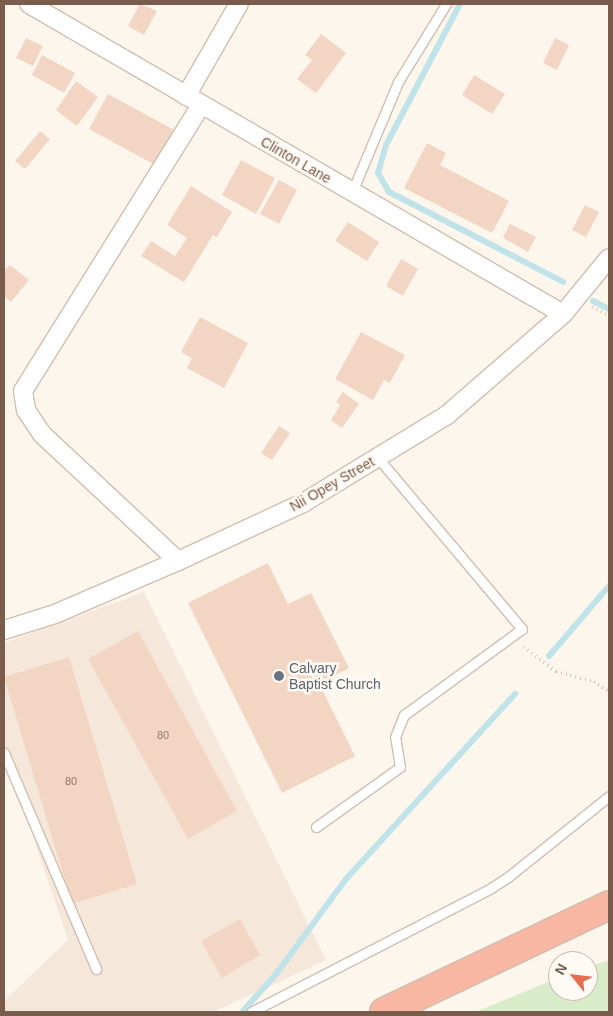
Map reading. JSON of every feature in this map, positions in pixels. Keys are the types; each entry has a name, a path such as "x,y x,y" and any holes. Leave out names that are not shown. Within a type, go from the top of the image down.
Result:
{"highway":[{"path":"384,1012 609,905"}],"street":[{"name":"Clinton Lane","path":"30,4 563,314"},
{"path":"186,96 238,4"},
{"path":"178,561 42,434 26,410 23,391 201,105"},
{"name":"Nii Opey Street","path":"4,630 55,614 178,561 303,503 447,416 563,314 609,258"}],"lane":[{"path":"352,192 398,82 446,4"},
{"path":"316,827 400,768 395,737 404,715 522,629 378,458"},
{"path":"4,753 96,969"},
{"path":"251,1012 491,888 508,877 609,796"}],"path":[{"path":"511,637 556,671 594,681 609,691"}],"shaded area":[{"path":"144,592 326,960 213,1012 4,1012 4,1001 68,940 4,751 4,643"}],"green space":[{"path":"609,960 609,1012 475,1012 548,982 548,1001 598,1001 598,964"}],"building":[{"path":"140,4 157,11 144,35 128,26"},
{"path":"321,34 346,53 316,93 297,79 312,60 305,55"},
{"path":"26,38 43,46 33,66 16,58"},
{"path":"555,38 569,45 557,70 543,63"},
{"path":"42,55 75,73 64,93 32,75"},
{"path":"474,75 505,94 492,114 462,95"},
{"path":"76,81 98,97 77,126 56,110"},
{"path":"108,94 176,131 157,166 89,129"},
{"path":"40,131 50,139 25,169 15,161"},
{"path":"427,143 446,153 440,165 509,201 492,233 404,188"},
{"path":"241,160 275,178 256,214 222,195"},
{"path":"279,180 297,190 279,224 260,214"},
{"path":"191,186 232,212 217,237 213,235 184,282 141,256 151,241 175,256 187,238 167,225"},
{"path":"585,205 599,212 586,237 572,230"},
{"path":"348,222 379,242 367,261 335,241"},
{"path":"510,224 536,237 528,252 503,238"},
{"path":"401,259 418,269 403,296 386,286"},
{"path":"10,265 29,280 11,302 4,296 4,267 6,269"},
{"path":"200,317 248,343 224,388 187,368 192,358 181,352"},
{"path":"361,332 405,355 390,383 384,380 373,400 335,379"},
{"path":"343,392 359,404 342,428 331,420 340,405 336,402"},
{"path":"279,426 290,433 272,460 261,453"},
{"name":"Calvary Baptist Church","path":"268,563 288,604 311,593 349,668 319,683 355,756 282,793 188,603"},
{"path":"138,631 237,811 188,839 88,659"},
{"path":"69,657 137,884 72,904 4,677"},
{"path":"240,919 260,955 222,978 201,941"}],"waterway":[{"path":"460,4 386,145 378,173 389,192 563,282"},
{"path":"593,301 609,309"},
{"path":"549,656 609,586"},
{"path":"243,1011 276,974 346,879 515,694"}],"place":[{"name":"Calvary Baptist Church","path":"279,676"}]}
